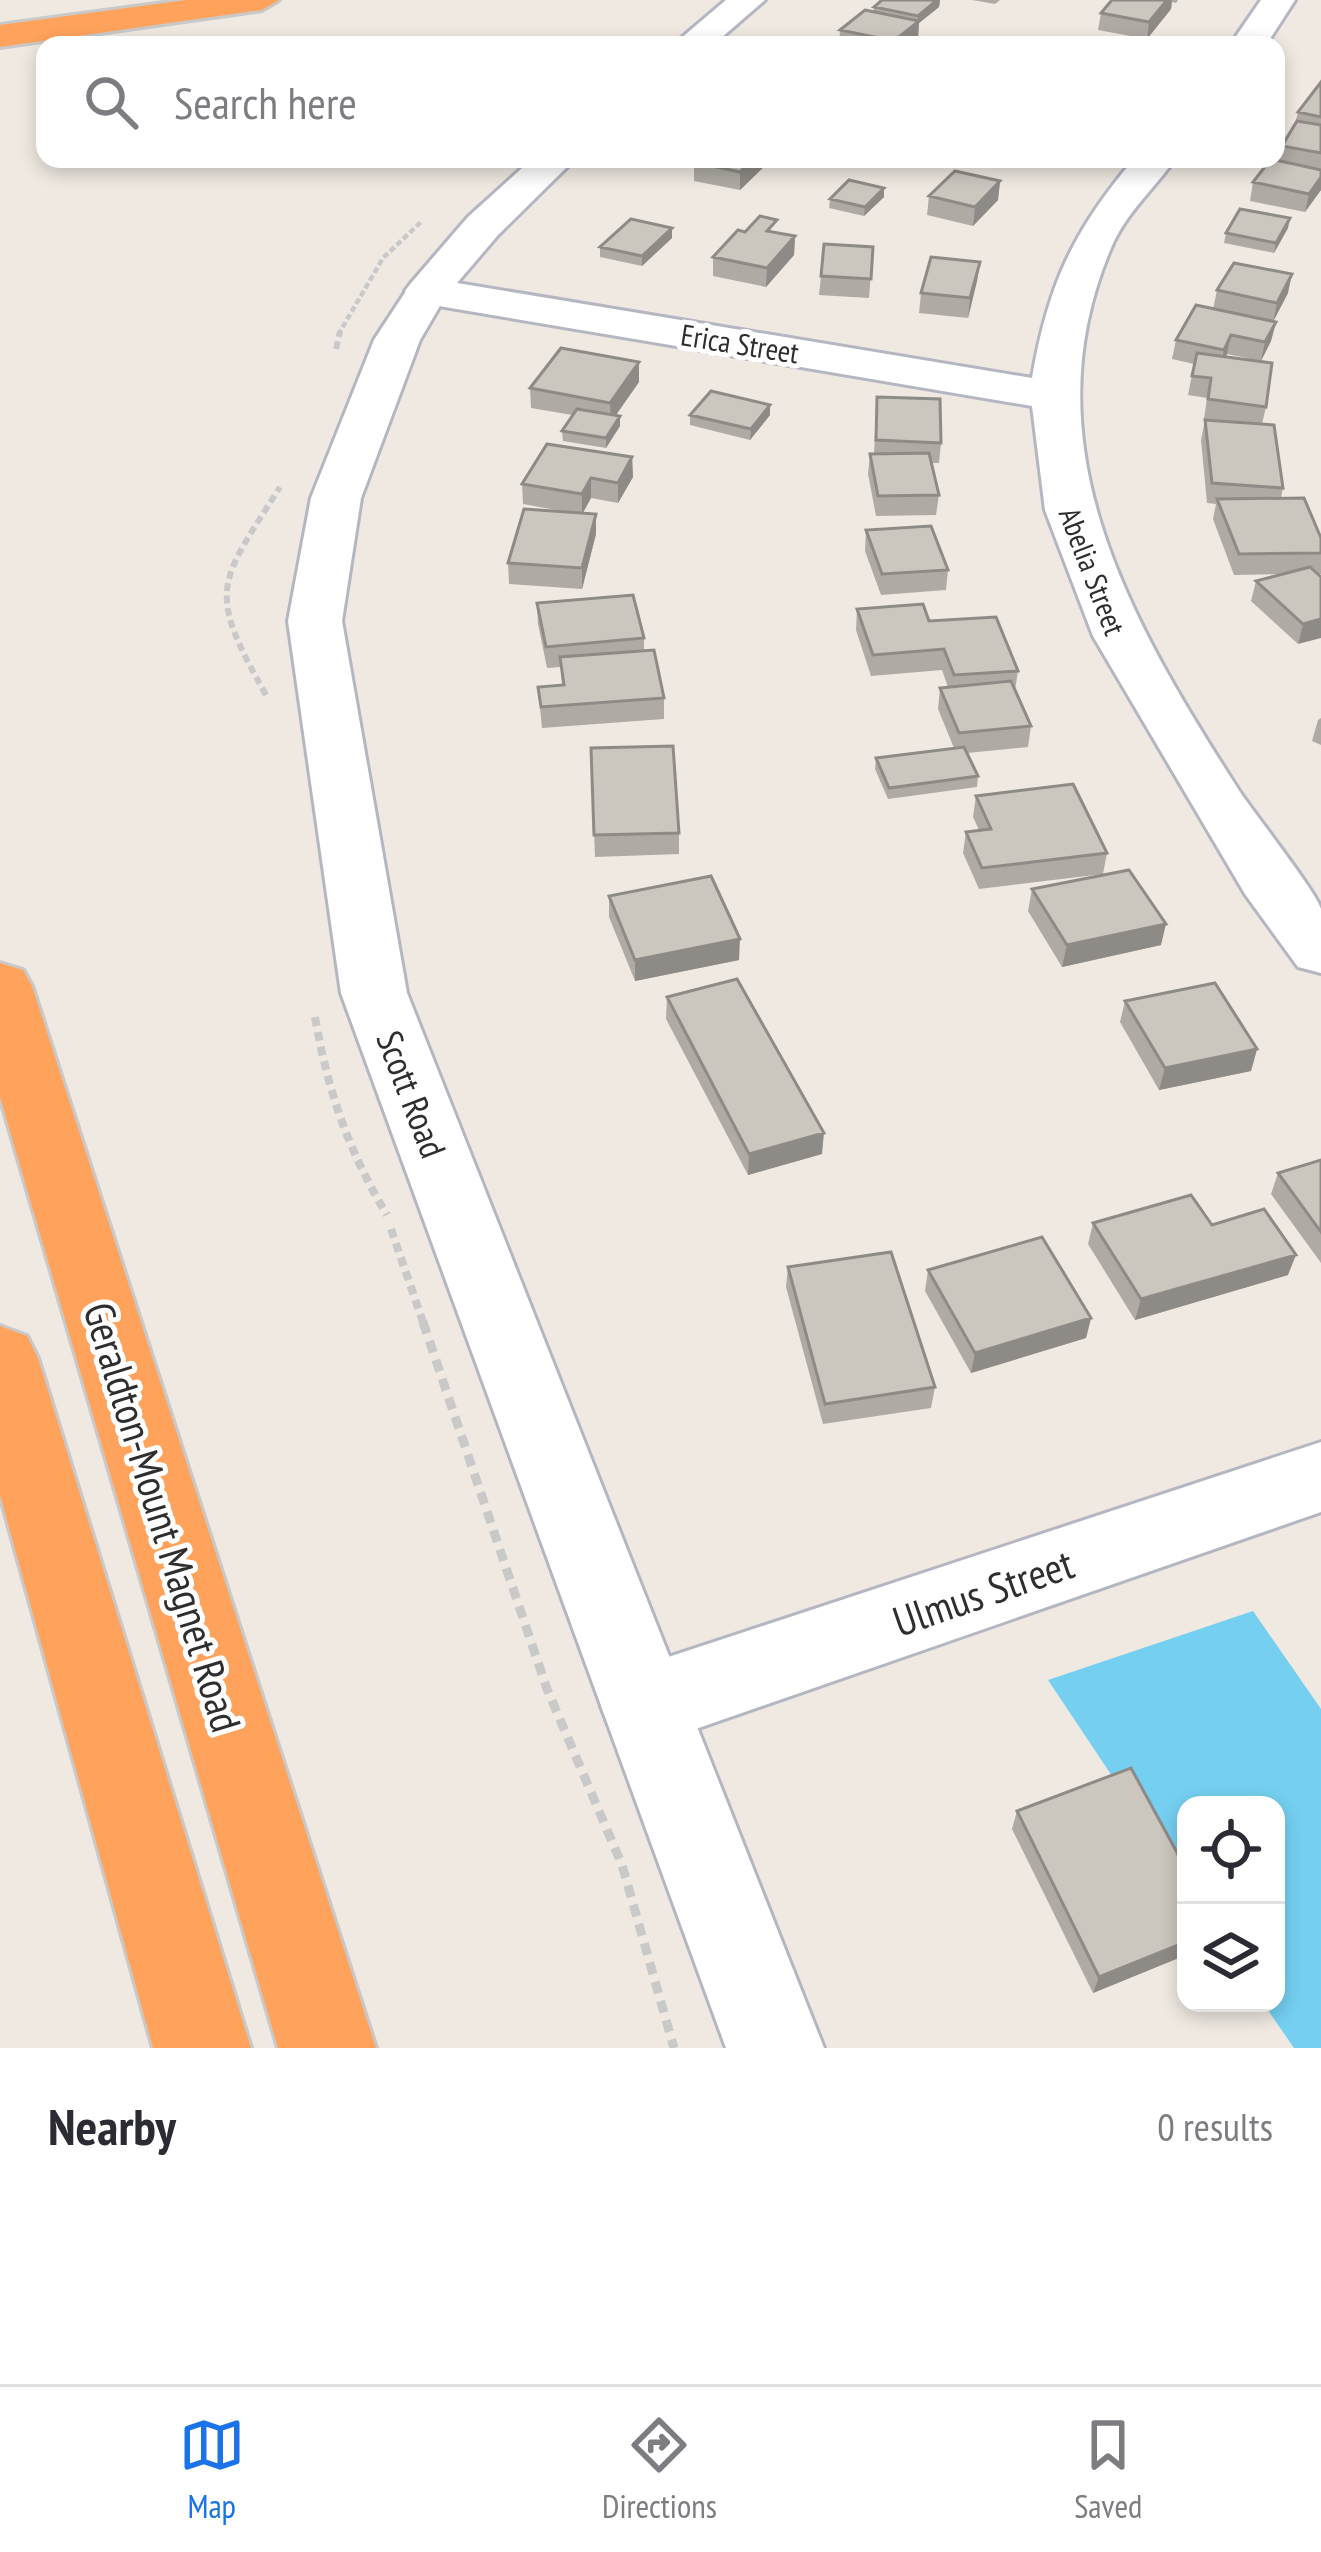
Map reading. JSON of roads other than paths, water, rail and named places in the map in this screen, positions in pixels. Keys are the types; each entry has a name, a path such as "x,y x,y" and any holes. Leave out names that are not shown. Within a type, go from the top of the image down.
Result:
{"highway":[{"path":"0,4 40,0"},
{"path":"0,36 255,1"},
{"path":"122,36 213,17 255,1"},
{"path":"0,67 36,56"},
{"name":"Geraldton-Mount Magnet Road","path":"0,986 327,2048"},
{"path":"0,1358 202,2048"}],"street":[{"path":"702,36 748,0"},
{"path":"1253,36 1278,0"},
{"name":"Scott Road","path":"545,168 483,226 427,291 397,340 336,498 315,621 374,993 775,2048"},
{"name":"Abelia Street","path":"1148,168 1090,246 1066,314 1054,396 1057,468 1082,560 1129,660 1299,893 1321,951"},
{"name":"Erica Street","path":"427,291 1054,396"},
{"name":"Ulmus Street","path":"644,1706 1321,1477"}],"water":[{"path":"1253,1611 1321,1709 1321,2048 1294,2048 1269,2012 1285,2012 1285,1796 1177,1796 1177,1874 1048,1680"}]}
